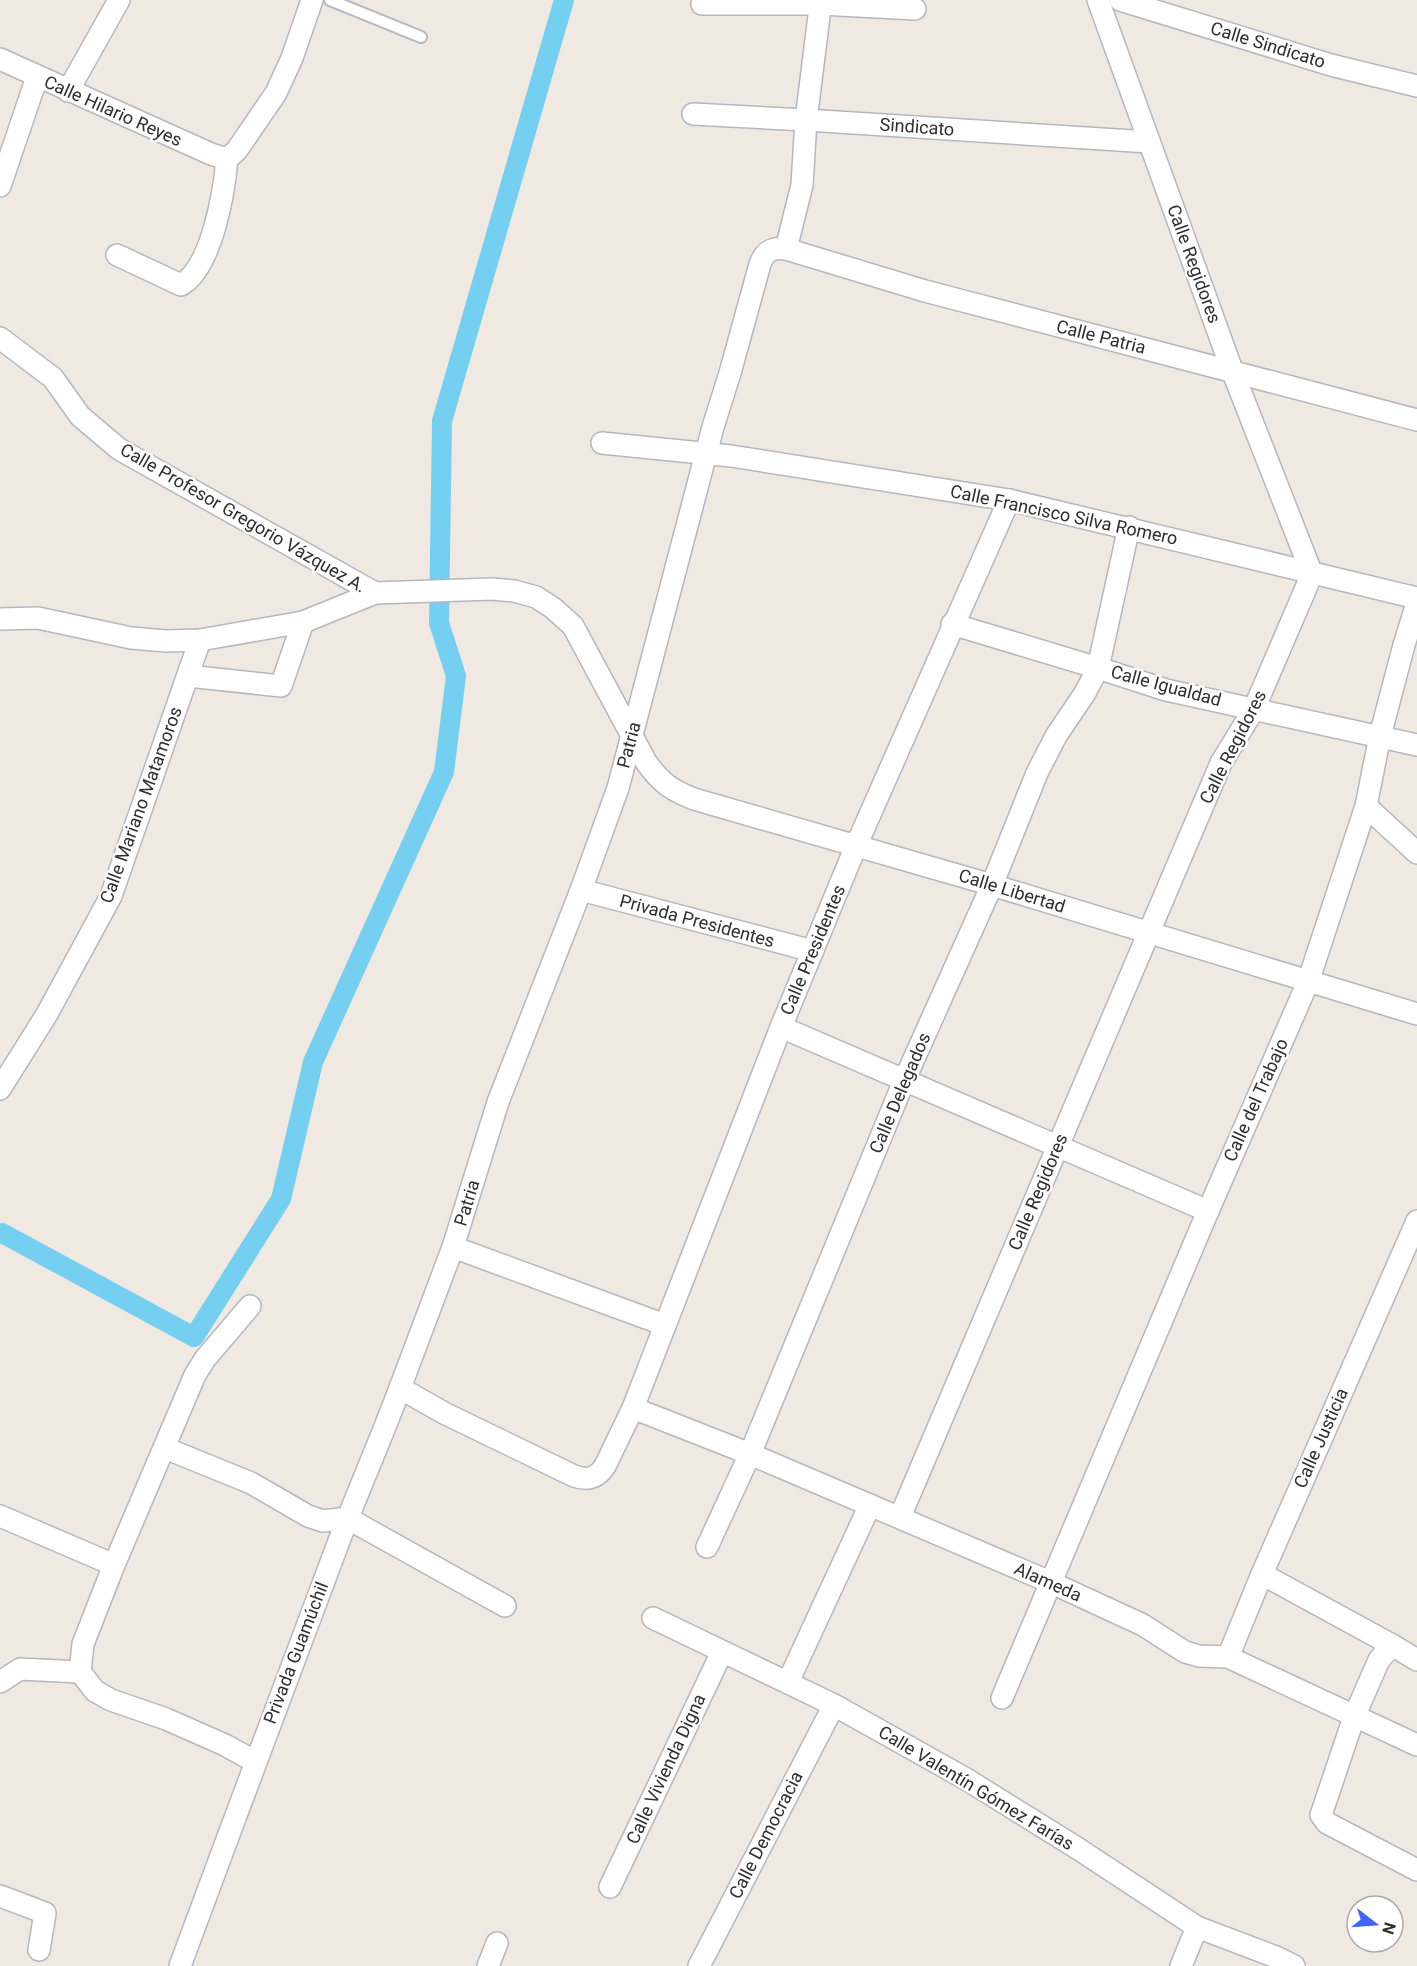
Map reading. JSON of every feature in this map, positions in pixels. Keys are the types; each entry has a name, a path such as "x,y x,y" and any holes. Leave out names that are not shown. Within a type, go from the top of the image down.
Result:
{"street":[{"path":"68,91 119,0"},
{"path":"117,255 181,285 191,279 203,260 224,195 227,159 237,150 276,93 292,58 312,0"},
{"name":"Calle Regidores","path":"900,1517 1221,764 1254,709 1312,574 1232,370 1098,0"},
{"name":"Calle Sindicato","path":"1120,0 1331,64 1417,86"},
{"path":"786,249 802,185 806,120 820,2"},
{"path":"702,4 820,2 915,9"},
{"name":"Calle Hilario Reyes","path":"0,59 211,154 227,159"},
{"path":"0,186 37,77"},
{"name":"Sindicato","path":"693,114 1149,142"},
{"name":"Calle Patria","path":"786,249 925,291 1417,420"},
{"name":"Patria","path":"400,1388 453,1247 498,1102 581,890 618,788 675,564 760,264 763,256 769,250 786,249"},
{"name":"Calle Profesor Gregorio Vázquez A.","path":"0,338 53,378 80,416 118,449 375,593 479,590 514,591 536,597 553,608 573,626 632,735"},
{"name":"Calle Francisco Silva Romero","path":"602,443 706,454 1009,500 1417,598"},
{"name":"Calle Presidentes","path":"633,1408 781,1027 952,624 1009,500"},
{"path":"952,624 1098,668 1129,527"},
{"path":"0,619 38,618 143,639 200,640 303,622 375,593"},
{"name":"Calle del Trabajo","path":"1002,1698 1208,1211 1308,982 1366,806 1380,736 1417,603"},
{"path":"188,676 280,686 303,622"},
{"name":"Calle Mariano Matamoros","path":"0,1089 47,1014 111,896 200,640"},
{"name":"Calle Igualdad","path":"1056,736 1085,693 1098,668 1166,690 1417,745"},
{"name":"Calle Libertad","path":"632,735 656,777 672,790 694,799 992,885 1417,1014"},
{"name":"Calle Delegados","path":"707,1547 750,1454 904,1081 992,885 1037,773 1056,736"},
{"path":"1366,806 1417,853"},
{"name":"Privada Presidentes","path":"581,890 813,951"},
{"path":"781,1027 1057,1148 1208,1211"},
{"name":"Calle Justicia","path":"1228,1657 1262,1574 1417,1221"},
{"path":"453,1247 665,1325"},
{"path":"250,1306 205,1359 195,1375 83,1644 80,1672 95,1691 111,1700 166,1719 225,1745 254,1761"},
{"path":"400,1388 444,1413 583,1479 593,1478 600,1473 633,1408"},
{"name":"Privada Guamúchil","path":"187,1964 254,1761 347,1518 378,1448 400,1388"},
{"name":"Alameda","path":"633,1408 750,1454 1050,1582 1143,1625 1185,1652 1199,1656 1228,1657 1417,1745"},
{"path":"165,1448 250,1483 308,1516 332,1522 347,1518 505,1606"},
{"path":"788,1682 870,1505"},
{"path":"0,1515 114,1565"},
{"path":"1262,1574 1417,1660"},
{"name":"Calle Valentín Gómez Farías","path":"652,1618 834,1705 966,1779 1197,1927 1294,1966"},
{"path":"1392,1645 1379,1660 1354,1717 1321,1809 1323,1819 1417,1870"},
{"name":"Calle Vivienda Digna","path":"610,1887 722,1652"},
{"path":"0,1682 20,1669 80,1672"},
{"name":"Calle Democracia","path":"699,1966 834,1705"},
{"path":"0,1896 45,1913 39,1950"},
{"path":"1181,1966 1197,1927"},
{"path":"488,1966 497,1943"}],"lane":[{"path":"330,0 421,37"}],"waterway":[{"path":"0,1234 2,1233 194,1337 281,1199 313,1062 444,772 456,676 439,623 442,421 564,0"}]}
